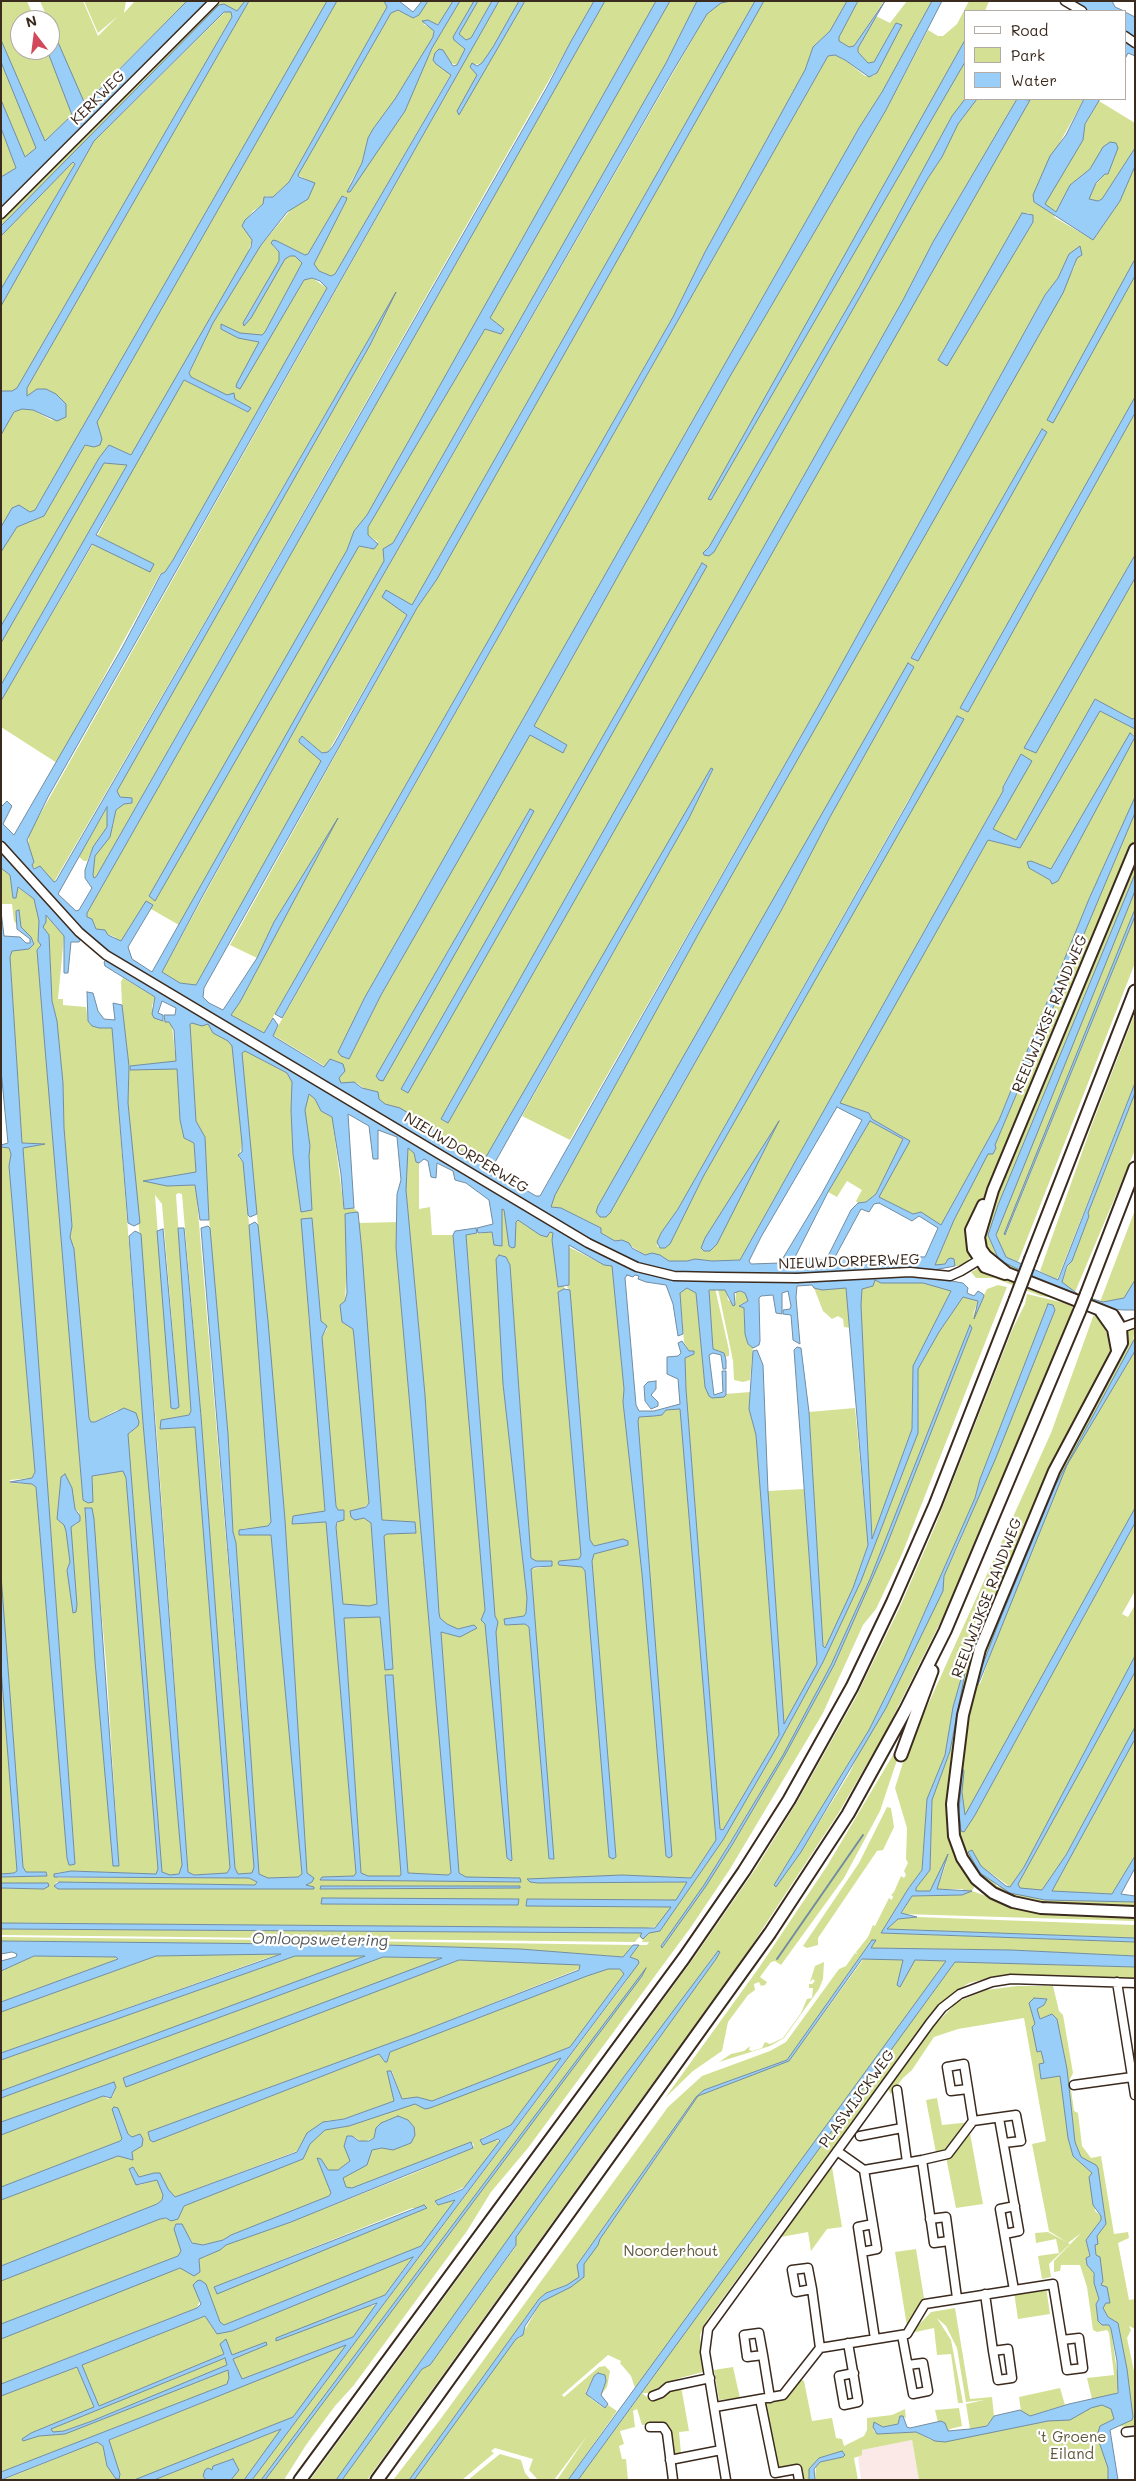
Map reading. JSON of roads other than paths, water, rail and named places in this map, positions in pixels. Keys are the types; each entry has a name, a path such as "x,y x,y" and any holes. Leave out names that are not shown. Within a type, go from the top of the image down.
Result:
{"highway":[{"path":"300,2480 684,1958 744,1871 789,1800 852,1687 904,1578 1135,991"},
{"path":"377,2480 738,1978 806,1880 884,1750 945,1631 985,1541 1080,1310 1135,1168"},
{"path":"901,1755 919,1712 945,1631"}],"main road":[{"name":"REEUWIJKSE RANDWEG","path":"982,1258 979,1233 993,1190 1135,850"},
{"path":"982,1258 1012,1276 1100,1310 1118,1329"},
{"name":"REEUWIJKSE RANDWEG","path":"1118,1329 1116,1354 1054,1471 980,1649 963,1715 953,1783 952,1812 954,1836 962,1858 972,1875 993,1893 1013,1902 1042,1908 1135,1912"}],"street":[{"name":"KERKWEG","path":"1,214 214,1"},
{"path":"1065,1 1080,10"},
{"name":"NIEUWDORPERWEG","path":"2,847 79,932 106,955 588,1243 638,1267 674,1276 797,1278 910,1272 950,1276 982,1258"},
{"path":"1118,1329 1135,1323"},
{"name":"PLASWIJCKWEG","path":"726,2480 705,2347 708,2330 942,2008 960,1994 975,1987 1011,1979 1135,1983"},
{"path":"1117,1982 1131,2046 1132,2077 1135,2095"},
{"path":"1074,2085 1132,2077"},
{"path":"864,2170 948,2154 973,2121 968,2089"},
{"path":"897,2090 907,2162"},
{"path":"973,2121 1016,2115 1020,2141 1004,2143"},
{"path":"1000,2118 1019,2231 1005,2234"},
{"path":"860,2136 902,2128"},
{"path":"837,2151 864,2170 877,2250 862,2252"},
{"path":"922,2160 934,2243 949,2241"},
{"path":"1014,2290 1000,2209 1015,2206"},
{"path":"930,2219 946,2217 957,2298"},
{"path":"873,2224 858,2227 875,2339"},
{"path":"715,2407 783,2395 820,2348 907,2334 925,2304 1054,2284 1062,2340 1067,2370 1083,2368 1079,2338 1062,2340"},
{"path":"812,2289 820,2348"},
{"path":"985,2294 993,2351"},
{"path":"902,2335 908,2365"},
{"path":"848,2343 854,2373"},
{"path":"763,2355 770,2398"},
{"path":"653,2396 661,2393 668,2386 710,2378"},
{"path":"760,2399 774,2473 797,2469 798,2480"},
{"path":"650,2427 663,2427 667,2433 673,2480"},
{"path":"1126,2432 1135,2431"},
{"path":"670,2460 721,2450"}],"water":[{"path":"187,1 209,1 1,209 1,177 16,168 1,128 1,100 25,157 36,148 1,62 1,40 45,141 72,115 51,60 60,60 60,47 85,104"},
{"path":"245,1 249,1 27,388 27,396 37,389 46,389 56,394 66,404 66,417 57,421 33,410 22,409 14,412 1,435 1,391 12,391 17,388 232,17 231,12 224,12 94,141 1,306 1,289 75,164 73,162 1,236 1,226 219,5 224,4 237,11"},
{"path":"327,1 337,1 97,422 102,439 100,445 94,447 85,445 44,516 17,527 1,552 1,527 12,508 19,505 30,512 35,510"},
{"path":"384,1 399,1 413,12 422,1 428,1 419,15 413,18 398,10 391,13 298,175 315,183 308,199 287,212 261,245 213,323 189,373 191,377 227,395 234,393 235,399 251,408 248,412 184,380 96,535 154,564 150,572 92,544 1,701 1,685 127,465 104,463 1,643 1,626 99,458 109,445 131,455 251,247 252,240 242,226 245,220 263,204 264,197 273,197 289,182 387,7"},
{"path":"453,1 460,1 432,48 405,111 350,192 347,192 362,163 368,138 395,99 433,37 434,31 422,21 428,20 438,25"},
{"path":"474,1 478,1 459,34 466,40 471,38 492,1 499,1 48,797 27,840 34,862 32,865 34,869 40,866 54,882 56,881 396,292 370,345 117,791 120,797 132,798 132,803 124,804 116,810 110,837 95,856 93,875 94,878 96,877 547,87 594,1 605,1 87,913 87,917 92,919 96,929 105,930 108,935 121,941 146,901 153,905 128,947 132,959 152,972 384,561 383,549 393,543 666,63 697,1 731,1 721,3 707,14 673,71 309,704 202,897 162,972 180,983 196,985 321,761 299,740 302,736 322,753 328,752 333,746 407,615 382,597 386,590 412,605 755,1 764,1 437,579 417,608 204,988 203,997 209,1003 223,1010 257,958 274,922 338,818 240,1002 231,1015 264,1033 273,1018 278,1025 273,1036 324,1067 330,1059 343,1064 345,1071 339,1078 341,1083 354,1082 362,1088 378,1092 379,1099 385,1104 400,1108 410,1114 411,1118 431,1130 439,1130 441,1141 483,1162 711,768 713,769 689,818 494,1164 493,1168 500,1175 536,1196 540,1196 825,694 1045,295 1058,278 1069,254 1080,246 1082,255 1077,258 1063,293 700,931 555,1195 551,1207 561,1208 601,1228 601,1233 615,1241 622,1240 629,1243 632,1248 645,1255 652,1253 660,1255 669,1261 695,1259 712,1261 740,1260 1003,791 1003,787 1021,754 1032,761 993,829 1016,840 1095,699 1132,719 1135,718 1135,729 1100,711 1020,848 988,840 840,1103 869,1113 872,1119 910,1141 879,1197 913,1214 921,1212 941,1225 999,1120 1089,899 1135,797 1135,813 995,1145 996,1148 993,1154 988,1154 954,1220 935,1265 945,1264 951,1258 954,1259 955,1266 934,1270 915,1268 756,1275 676,1274 633,1263 579,1234 107,952 79,929 1,842 1,807 7,801 12,806 3,824 14,835 122,648 161,574 165,572 173,560 327,288 320,281 312,278 304,280 240,389 236,387 237,383 259,342 238,338 221,329 221,324 240,333 262,335 265,332 302,263 295,256 285,259 251,318 244,326 243,323 279,261 279,252 271,243 273,240 277,241 305,255 308,254 342,196 347,198 346,201 314,264 319,271 331,276 335,274 451,75 433,60 435,53 439,49 443,50 453,66 457,65 465,49 453,37","holes":["107,807 107,827 93,847 85,870 85,878 92,888 79,910 76,911 58,894","837,1107 862,1120 821,1195 780,1263 751,1264 749,1261","870,1121 903,1139 876,1194 866,1202 858,1203 851,1210 826,1260 806,1258 800,1262 793,1261 828,1192","879,1203 912,1221 919,1216 938,1228 925,1257 901,1256 877,1266 835,1257 861,1209 869,1212 874,1204"]},
{"path":"519,1 525,1 459,115 457,111 477,75 470,67 472,63 477,66 482,63"},
{"path":"656,1 670,1 490,318 504,329 501,334 485,329 368,527 368,535 378,544 374,549 359,546 155,901 149,896 347,550 354,531 367,515"},
{"path":"847,1 858,1 839,37 839,41 849,47 854,46 885,1 858,48 858,52 868,63 874,62 896,23 902,25 877,73 869,77 845,60 835,55 828,56 282,1018 275,1014 673,317 705,252 805,70 813,47 830,31"},
{"path":"932,1 942,1 886,110 729,378 534,726 567,745 563,753 530,735 381,995 349,1059 341,1056 338,1052 365,997 859,128 882,92"},
{"path":"1071,1 1112,1 1115,7 1122,10 1086,10"},
{"path":"1126,12 1135,17 1135,38 1131,36 1127,43 1135,48 1135,56 1128,53 1126,57"},
{"path":"964,42 964,64 711,500 708,499"},
{"path":"964,100 976,100 958,124 942,157 928,178 714,552 709,556 704,555 703,553 709,547 860,286 952,116"},
{"path":"1016,100 1030,100 448,1123 441,1119 447,1108 903,300 933,242"},
{"path":"1084,100 1099,100 1085,124 1083,140 1045,204 1056,212 1070,185 1090,169 1103,147 1110,142 1116,143 1118,148 1108,174 1105,174 1096,183 1089,199 1098,201 1102,199 1135,148 1135,166 1120,201 1093,240 1034,202 1033,195 1050,156 1066,135"},
{"path":"1022,213 1033,215 1033,222 947,366 938,360"},
{"path":"1135,259 1135,276 1053,423 1047,420"},
{"path":"1135,397 1135,413 968,712 960,708"},
{"path":"1042,429 1047,432 918,661 911,658"},
{"path":"1135,555 1135,578 1036,753 1024,748"},
{"path":"702,563 707,566 408,1093 401,1089"},
{"path":"908,663 914,667 830,817 782,909 610,1213 606,1217 600,1217 596,1212 598,1206"},
{"path":"957,716 964,719 703,1177 670,1244 665,1248 660,1248 657,1242 661,1233 678,1209"},
{"path":"1130,733 1135,737 1058,881 1052,884 1050,880 1029,868 1027,862 1031,861 1051,869"},
{"path":"530,809 534,811 498,878 383,1081 379,1080 376,1076"},
{"path":"1,850 81,939 79,942 71,942 68,973 64,973 64,936 46,915 46,922 43,927 49,935 52,1001 57,1021 63,1083 64,1128 72,1226 70,1237 74,1249 89,1418 91,1422 95,1422 124,1408 136,1413 139,1422 138,1426 128,1434 162,1872 170,1875 179,1874 182,1865 143,1423 129,1236 135,1231 141,1234 188,1872 194,1875 227,1873 230,1868 195,1427 160,1429 161,1420 189,1415 191,1411 178,1228 184,1228 201,1416 235,1868 238,1874 252,1873 254,1867 201,1228 208,1226 210,1228 228,1434 233,1532 236,1543 259,1874 268,1878 298,1877 302,1874 271,1535 239,1535 239,1530 268,1526 271,1522 249,1225 255,1222 258,1225 268,1321 285,1520 307,1873 314,1878 312,1882 306,1885 314,1887 314,1889 58,1889 54,1886 59,1882 255,1885 257,1882 249,1878 54,1877 54,1874 71,1871 156,1874 158,1869 126,1478 123,1471 92,1476 93,1502 88,1503 83,1500 37,950 41,945 38,941 39,921 34,899 18,887 16,898 13,898 10,875 1,868"},
{"path":"1135,874 1135,891 996,1235 1006,1257 1058,1280 1135,1083 1135,1093 1088,1213 1089,1216 1072,1261 1067,1266 1062,1282 1079,1295 1103,1302 1124,1298 1135,1280 1135,1310 1124,1310 1111,1309 1074,1296 999,1260 988,1235 998,1205"},
{"path":"1135,909 1135,916 1005,1235 1004,1234"},
{"path":"19,910 21,927 31,937 34,944 29,949 12,951 10,957 22,1143 45,1144 23,1148 75,1864 71,1865 69,1865 67,1858 36,1487 32,1484 10,1482 32,1478 35,1472 9,1166 11,1154 9,1148 1,1147 1,1145 8,1143 1,1070 1,911 4,936 20,937 26,943 30,943 30,939 17,929 16,911"},
{"path":"107,959 613,1260 636,1270 666,1278 686,1280 923,1276 963,1283 968,1288 967,1293 974,1296 978,1291 983,1294 984,1296 974,1319 978,1301 963,1297 939,1332 918,1369 918,1433 861,1581 823,1662 774,1752 723,1840 660,1931 649,1933 643,1939 640,1936 642,1933 1,1929 1,1923 655,1928 671,1907 526,1906 527,1899 676,1900 687,1882 538,1883 530,1882 527,1879 622,1875 691,1878 716,1840 680,1409 666,1410 662,1415 639,1417 638,1421 672,1856 669,1858 666,1856 642,1574 623,1402 624,1389 612,1266 604,1265 569,1245 569,1285 558,1287 552,1240 553,1233 550,1232 547,1237 540,1235 518,1220 516,1222 515,1247 512,1248 509,1246 504,1210 502,1209 502,1246 494,1245 492,1232 478,1233 477,1228 493,1224 489,1200 466,1183 455,1180 453,1171 437,1163 436,1178 431,1177 428,1161 424,1159 419,1163 416,1162 414,1153 408,1148 406,1190 425,1395 439,1613 440,1618 447,1624 458,1629 474,1625 477,1628 460,1637 441,1632 459,1873 466,1877 520,1878 521,1882 320,1880 322,1877 354,1876 356,1873 326,1522 292,1524 293,1516 325,1511 301,1219 312,1218 321,1321 327,1326 322,1337 336,1506 338,1510 344,1510 344,1520 337,1522 336,1527 343,1604 369,1606 377,1604 371,1523 364,1518 355,1520 351,1517 350,1511 366,1507 369,1503 354,1337 353,1329 342,1322 340,1305 345,1301 347,1293 345,1214 358,1212 382,1520 415,1522 416,1533 387,1534 384,1536 393,1669 385,1670 380,1617 344,1618 361,1873 368,1876 400,1876 401,1874 385,1675 393,1675 408,1873 448,1875 451,1873 396,1248 397,1194 401,1180 397,1137 378,1130 378,1159 373,1159 369,1126 348,1114 354,1208 344,1209 341,1174 332,1117 321,1111 315,1099 309,1094 305,1110 310,1146 312,1210 301,1212 293,1154 292,1082 287,1073 245,1051 242,1053 257,1214 250,1217 248,1215 243,1162 238,1155 242,1152 242,1143 232,1046 228,1041 213,1033 208,1024 202,1026 192,1023 190,1024 196,1121 205,1137 209,1220 200,1220 195,1185 167,1186 143,1181 196,1172 194,1143 184,1138 180,1120 177,1069 130,1070 130,1066 176,1061 174,1030 169,1022 165,1022 164,1015 175,1015 176,1008 162,1001 158,1013 163,1015 163,1021 154,1018 152,1014 155,997 105,966 104,962","holes":["627,1275 639,1276 638,1279 646,1282 666,1285 673,1304 678,1336 683,1334 680,1293 687,1288 696,1293 705,1387 712,1398 724,1397 726,1395 726,1371 722,1371 723,1392 714,1395 709,1355 713,1353 721,1355 723,1369 726,1369 726,1360 724,1353 713,1349 709,1290 725,1290 733,1306 735,1305 734,1293 740,1291 745,1293 748,1301 739,1306 744,1308 745,1334 748,1344 753,1348 759,1345 760,1341 759,1298 761,1296 773,1295 776,1313 782,1314 782,1293 788,1291 791,1306 790,1309 783,1310 783,1314 791,1315 793,1340 800,1344 796,1297 797,1286 812,1285 814,1288 822,1290 846,1288 868,1545 853,1588 825,1648 823,1646 809,1412 801,1348 797,1347 794,1350 817,1664 784,1724 768,1491 763,1365 757,1350 753,1351 749,1409 756,1435 779,1735 723,1830 720,1829 686,1389 685,1358 694,1354 694,1351 689,1351 682,1341 678,1343 681,1353 678,1356 667,1357 667,1374 678,1379 680,1404 654,1411 639,1411 636,1405 625,1278","875,1280 881,1283 923,1283 951,1291 913,1366 912,1429 872,1539 861,1305 862,1289 873,1286"]},
{"path":"87,992 93,993 98,1011 104,1019 115,1020 113,1003 122,1005 129,1066 128,1103 140,1223 134,1226 128,1223 112,1028 92,1026 88,1021"},
{"path":"779,1121 717,1244 710,1251 704,1251 701,1248 705,1238"},
{"path":"476,1228 477,1233 466,1235 495,1616 498,1622 496,1632 511,1861 507,1858 485,1624 481,1620 485,1610 453,1235 455,1231"},
{"path":"163,1229 179,1407 175,1409 171,1408 157,1231"},
{"path":"499,1255 506,1257 510,1265 531,1558 536,1561 552,1561 552,1566 531,1569 554,1859 549,1859 529,1627 525,1624 505,1625 504,1619 524,1616 527,1598 503,1384 496,1259"},
{"path":"564,1289 570,1290 590,1540 594,1546 623,1539 628,1541 628,1545 594,1554 592,1561 616,1857 613,1859 609,1857 585,1571 582,1567 559,1565 558,1563 559,1561 579,1559 581,1555 558,1292"},
{"path":"1048,1304 1053,1305 1055,1310 995,1460 944,1576 943,1591 886,1708 801,1852 776,1887 774,1885 869,1730 904,1659 975,1498 980,1479"},
{"path":"970,1325 972,1328 884,1552 834,1665 785,1755 732,1845 706,1886 662,1948 661,1946 704,1885 783,1755 831,1665 870,1579"},
{"path":"1135,1338 1135,1351 1067,1465 978,1685 977,1680 999,1622 1055,1486"},
{"path":"656,1381 656,1389 651,1395 658,1402 658,1406 651,1409 645,1401 644,1386 648,1382"},
{"path":"65,1474 72,1488 75,1509 80,1516 80,1521 71,1527 77,1605 76,1612 73,1613 67,1570 70,1562 66,1531 64,1525 57,1519 61,1477"},
{"path":"85,1508 92,1508 94,1519 119,1866 113,1866 95,1661"},
{"path":"1135,1508 1135,1523 975,1815 964,1832 961,1831 959,1812 962,1768 964,1771 962,1792 965,1815"},
{"path":"1,1575 23,1867 26,1872 46,1872 47,1876 1,1877 1,1874 17,1871 1,1668"},
{"path":"1135,1656 1135,1672 1018,1884 1020,1888 1042,1890 1066,1855 1135,1727 1135,1739 1052,1891 1112,1894 1135,1856 1135,1868 1121,1894 1135,1896 1135,1902 1045,1900 1010,1893 980,1873 968,1852 972,1850 981,1866 1006,1886 1010,1887 1024,1867"},
{"path":"963,1672 965,1673 950,1751 932,1800 930,1870 916,1888 916,1891 930,1891 948,1854 937,1889 972,1891 962,1895 912,1896 901,1913 917,1917 898,1919 887,1929 1135,1938 1135,1942 881,1933 922,1870 927,1799 945,1755 953,1707"},
{"path":"1,1883 48,1883 49,1886 44,1889 1,1888"},
{"path":"321,1886 520,1886 520,1888 320,1889"},
{"path":"322,1898 519,1899 518,1905 321,1904"},
{"path":"872,1940 876,1940 871,1948 1011,1950 1135,1956 1135,1967 955,1962 578,2480 568,2480 946,1961 915,1960 900,1987 897,1985 903,1960 862,1959 789,2061 698,2096 584,2264 584,2277 571,2287 541,2302 525,2326 523,2335 516,2339 414,2480 409,2480 539,2299 546,2293 567,2285 579,2277 577,2265 696,2097 704,2090 787,2060"},
{"path":"1,1941 384,1945 520,1949 623,1957 633,1945 639,1945 630,1957 638,1960 639,1963 252,2480 244,2480 281,2429 154,2480 134,2480 293,2417 346,2345 109,2440 120,2474 119,2479 116,2479 107,2466 103,2446 97,2442 1,2480 1,2472 227,2384 229,2378 228,2370 65,2434 39,2436 23,2441 22,2439 31,2433 94,2407 77,2367 1,2396 1,2384 197,2308 201,2304 193,2285 200,2280 206,2284 220,2322 224,2325 421,2246 455,2200 438,2205 435,2201 463,2189 500,2141 498,2139 483,2145 480,2140 511,2125 561,2058 430,2108 425,2109 415,2104 349,2126 325,2130 310,2144 303,2159 184,2206 178,2219 171,2221 166,2218 160,2219 1,2281 1,2266 157,2204 162,2200 163,2195 157,2180 136,2185 129,2169 133,2167 139,2177 160,2173 168,2189 175,2197 297,2152 307,2133 323,2122 344,2119 394,2101 387,2071 391,2071 402,2099 417,2097 432,2101 570,2047 624,1974 620,1969 608,1969 587,1976 390,2052 387,2062 379,2054 153,2142 150,2140 148,2132 415,2034 579,1970 580,1965 459,1960 126,2087 123,2078 442,1958 383,1957 1,2098 1,2091 365,1956 295,1956 1,2060 1,2053 281,1954 156,1956 1,2012 1,2002 118,1959 116,1957 34,1956 1,1971 1,1961 16,1957 17,1954 12,1952 1,1954","holes":["413,2257 385,2295 276,2338 276,2341 377,2303 353,2337 242,2379 233,2359 267,2345 266,2342 232,2355 226,2339 220,2344 224,2354 99,2406 82,2365 205,2316 217,2334 232,2331","225,2358 227,2365 92,2421 64,2431 53,2432 51,2429"]},
{"path":"718,1951 720,1952 716,1959 516,2237 516,2245 430,2365 422,2369 342,2480 336,2480 623,2078"},
{"path":"646,1968 642,1976 350,2367 265,2480 261,2480"},
{"path":"1034,1998 1047,1999 1044,2005 1037,2009 1040,2019 1052,2014 1057,2019 1067,2069 1075,2142 1081,2157 1098,2168 1106,2224 1097,2236 1098,2244 1095,2245 1096,2255 1100,2257 1103,2281 1101,2285 1107,2287 1110,2303 1106,2303 1103,2308 1108,2317 1118,2323 1127,2369 1133,2417 1132,2420 1110,2430 1118,2480 1108,2480 1108,2468 1097,2436 1100,2426 1114,2419 1111,2409 1102,2405 1091,2408 1070,2420 1048,2421 945,2442 935,2441 916,2432 877,2434 873,2427 874,2422 883,2427 898,2424 900,2416 903,2416 907,2427 910,2428 941,2421 945,2423 948,2431 970,2429 987,2426 994,2416 1020,2410 1030,2416 1069,2404 1118,2393 1117,2361 1111,2329 1109,2325 1102,2325 1098,2321 1096,2304 1099,2299 1094,2283 1094,2273 1087,2265 1086,2258 1090,2256 1086,2240 1101,2220 1101,2216 1093,2205 1089,2177 1092,2173 1073,2156 1068,2138 1060,2076 1041,2079 1039,2064 1044,2063 1041,2051 1037,2052 1032,2027 1035,2024 1029,2003"},
{"path":"114,2082 116,2087 111,2098 103,2096 1,2135 1,2122"},
{"path":"114,2107 118,2108 128,2134 132,2137 140,2134 143,2139 142,2146 132,2152 133,2160 118,2156 1,2200 1,2187 120,2141 122,2139 112,2109"},
{"path":"398,2116 408,2120 414,2127 415,2135 411,2143 393,2150 382,2148 372,2150 367,2165 343,2178 346,2187 352,2188 471,2142 473,2148 291,2222 226,2245 220,2250 199,2259 200,2272 194,2276 180,2268 1,2339 1,2324 178,2256 181,2251 174,2229 176,2224 182,2224 192,2243 203,2245 223,2240 231,2235 329,2196 331,2193 317,2158 321,2159 328,2170 338,2170 350,2161 344,2146 347,2136 352,2136 359,2141 369,2141 374,2138 376,2128 381,2123"},
{"path":"424,2205 427,2208 217,2294 214,2287"},
{"path":"598,2373 605,2375 606,2381 601,2395 608,2404 605,2408 586,2394 594,2376"},
{"path":"842,2451 845,2455 843,2457 820,2462 814,2469 815,2480 809,2480 809,2469 819,2458"},
{"path":"233,2459 239,2470 231,2480 206,2480 203,2476 208,2468 212,2470 213,2466"}],"waterway":[{"path":"777,1959 863,1835"}],"water label":[{"name":"Omloopswetering","path":"320,1940"}],"park label":[{"name":"Noorderhout","path":"671,2251"},
{"name":"'t Groene Eiland","path":"1072,2446"}]}
